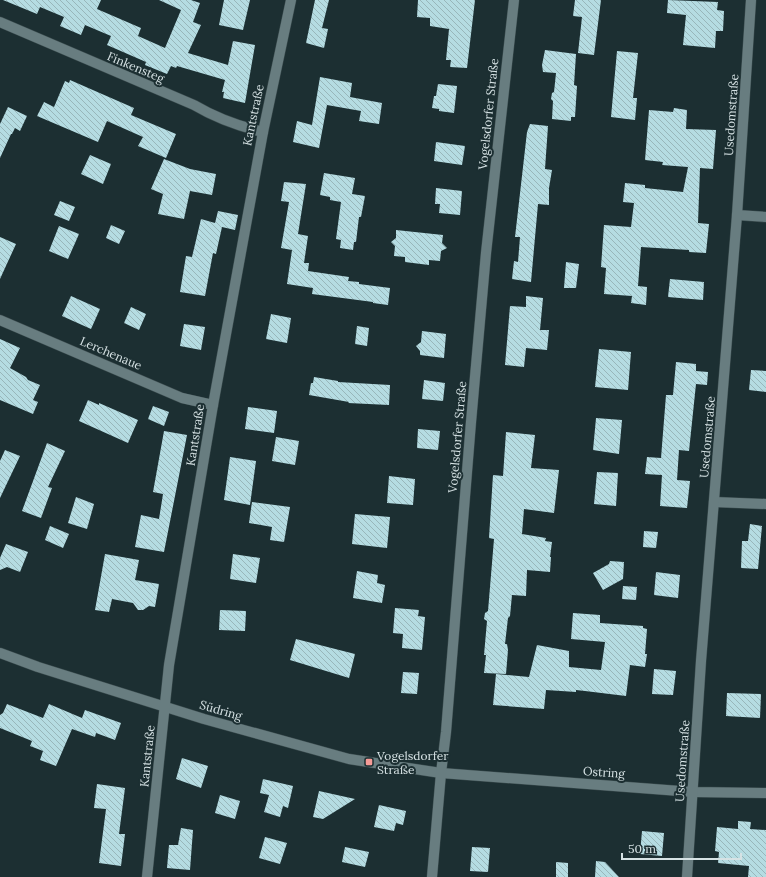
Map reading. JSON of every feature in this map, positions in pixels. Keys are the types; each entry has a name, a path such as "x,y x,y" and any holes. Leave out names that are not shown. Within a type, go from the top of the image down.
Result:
{"street":[{"name":"Kantstraße","path":"147,877 169,665 213,405 263,132 291,0"},
{"name":"Vogelsdorfer Straße","path":"432,877 446,732 486,253 514,0"},
{"name":"Usedomstraße","path":"687,877 701,661 737,215 752,0"},
{"name":"Finkensteg","path":"0,22 194,105 212,116 246,128 263,132"},
{"path":"737,215 766,217"},
{"name":"Lerchenaue","path":"0,320 182,398 213,405"},
{"path":"714,502 766,504"},
{"name":"Südring","path":"0,653 38,667 204,719 349,758 441,773"},
{"name":"Ostring","path":"441,773 693,792 766,793"}],"building":[{"path":"3,0 101,0 97,9 141,28 138,36 165,48 181,10 159,0 191,0 200,3 193,22 201,25 188,53 228,65 233,41 255,45 245,103 223,98 224,92 222,92 225,80 177,66 176,68 171,66 167,74 145,65 146,62 107,45 111,36 85,25 81,35 60,26 64,17 40,7 37,14"},
{"path":"224,0 250,0 243,30 219,25"},
{"path":"315,0 329,0 322,28 328,29 324,48 306,43"},
{"path":"418,0 475,0 467,68 450,67 451,60 446,60 449,29 430,26 430,18 417,17"},
{"path":"575,0 601,0 594,55 578,53 582,17 573,16"},
{"path":"668,0 718,2 717,10 724,11 723,31 716,31 715,48 683,45 686,15 667,13"},
{"path":"545,50 576,54 574,85 577,86 575,117 571,117 571,121 552,119 553,101 551,99 552,93 554,92 556,73 543,72 542,65"},
{"path":"617,51 638,53 633,98 637,98 635,120 611,117"},
{"path":"320,77 352,83 350,97 382,103 379,124 359,121 361,111 327,105 319,148 293,142 297,121 312,125"},
{"path":"70,80 134,108 131,115 176,134 166,158 138,146 143,137 107,121 98,142 37,116 44,102 54,107 65,81 69,83"},
{"path":"438,84 457,86 454,113 439,111 439,109 432,108"},
{"path":"8,107 27,116 20,131 15,128 11,134 0,158 0,124"},
{"path":"674,108 687,110 686,129 716,130 713,169 700,168 698,223 709,224 706,253 689,252 689,250 641,247 638,286 647,287 646,305 631,303 632,296 604,294 606,268 601,267 604,225 631,227 634,203 623,202 625,183 645,185 645,188 683,192 688,167 662,165 663,162 645,160 649,110 673,112"},
{"path":"530,124 548,126 545,169 552,170 549,188 549,205 538,204 531,282 512,279 514,261 518,262 520,237 515,237 527,132"},
{"path":"436,142 465,146 462,165 434,161"},
{"path":"90,155 111,164 103,184 81,174"},
{"path":"164,159 190,169 216,174 212,195 190,191 184,219 158,214 163,194 151,189"},
{"path":"324,173 355,178 352,194 365,196 361,217 359,217 356,242 354,242 353,250 340,248 341,240 336,239 341,202 330,200 330,197 320,195"},
{"path":"284,182 306,184 298,234 308,236 304,263 309,263 308,271 349,277 348,281 359,282 359,284 390,288 388,305 312,294 313,288 287,284 292,250 281,248 289,202 281,201"},
{"path":"436,188 462,191 460,215 439,213 440,204 435,204"},
{"path":"60,201 75,207 69,221 54,215"},
{"path":"218,211 238,215 235,230 222,227 216,254 213,253 205,296 180,292 186,256 192,257 201,219 215,223"},
{"path":"111,225 125,231 119,244 106,238"},
{"path":"59,226 79,234 68,259 49,251"},
{"path":"396,230 443,235 442,243 447,248 441,251 440,261 429,260 429,265 405,262 405,257 394,256 395,246 391,242 396,238"},
{"path":"0,237 16,244 0,279"},
{"path":"566,262 579,264 576,288 564,288"},
{"path":"670,279 704,282 703,300 668,297"},
{"path":"71,296 100,309 91,329 62,316"},
{"path":"526,296 543,298 540,330 549,330 547,350 526,348 524,367 505,365 510,306 526,307"},
{"path":"131,307 146,314 139,330 124,323"},
{"path":"271,314 291,318 287,343 266,339"},
{"path":"184,324 205,327 201,350 180,346"},
{"path":"357,326 369,328 367,346 355,344"},
{"path":"422,331 446,334 444,358 420,355 420,351 416,346 421,342"},
{"path":"0,339 20,348 10,368 26,377 28,380 40,385 33,400 38,402 33,414 0,400"},
{"path":"599,349 631,352 628,390 595,387"},
{"path":"676,362 696,364 696,371 708,372 707,385 696,384 689,451 679,450 677,480 690,481 687,508 660,506 662,475 645,474 647,457 661,458 666,395 673,395"},
{"path":"751,370 766,371 766,392 749,390"},
{"path":"314,377 338,382 390,385 389,405 348,403 349,402 309,395 311,383 313,383"},
{"path":"424,380 445,383 443,401 422,399"},
{"path":"88,400 99,405 99,403 138,420 128,443 79,421"},
{"path":"153,406 169,412 164,426 148,419"},
{"path":"248,407 277,411 274,433 245,429"},
{"path":"596,418 622,420 619,454 593,450"},
{"path":"418,429 440,431 438,450 417,448"},
{"path":"164,431 187,435 164,552 135,547 141,515 159,519 163,494 153,492"},
{"path":"506,432 535,435 531,468 559,470 554,513 524,509 522,534 546,538 545,541 552,542 550,572 527,570 526,596 512,595 505,644 507,644 508,650 506,674 484,673 487,621 484,619 485,613 488,611 494,539 489,538 493,475 503,476"},
{"path":"276,437 299,441 295,465 272,461"},
{"path":"47,443 65,451 48,487 52,488 41,518 22,511"},
{"path":"5,450 20,456 0,498 0,461"},
{"path":"230,457 256,461 250,505 224,500"},
{"path":"597,472 618,473 616,506 594,504"},
{"path":"389,476 415,479 413,505 387,503"},
{"path":"76,497 94,504 87,529 68,523"},
{"path":"252,502 290,507 284,542 270,540 272,527 249,523"},
{"path":"355,514 390,517 387,548 352,544"},
{"path":"750,524 762,526 758,569 741,568 742,541 748,541"},
{"path":"50,526 69,534 63,548 45,540"},
{"path":"644,531 658,532 656,548 643,547"},
{"path":"6,544 28,552 20,572 7,567 0,570 0,558"},
{"path":"105,554 139,560 135,580 159,584 155,607 149,606 143,610 138,610 133,603 112,599 109,612 95,610"},
{"path":"233,554 260,558 256,583 230,579"},
{"path":"610,561 624,562 623,579 603,590 593,573 609,564"},
{"path":"357,571 378,575 377,583 385,585 382,603 353,598"},
{"path":"656,572 680,575 678,598 654,595"},
{"path":"623,586 637,587 636,600 622,599"},
{"path":"395,608 419,610 418,616 425,617 422,650 402,648 403,634 393,633"},
{"path":"220,610 246,611 245,631 219,630"},
{"path":"573,613 600,615 600,623 643,626 643,628 647,629 645,654 647,654 645,667 630,665 626,696 576,690 576,692 546,690 544,709 493,705 496,674 529,677 537,645 569,651 569,667 601,670 605,642 571,639"},
{"path":"296,639 355,654 349,678 290,660"},
{"path":"654,669 676,671 673,695 652,694"},
{"path":"403,672 419,673 417,694 401,693"},
{"path":"727,693 761,694 760,718 726,716"},
{"path":"7,704 43,718 49,704 82,718 85,710 121,723 115,740 96,733 95,737 72,729 56,766 40,760 43,751 30,746 32,741 0,728 0,715 3,713"},
{"path":"182,758 208,766 201,788 176,779"},
{"path":"263,779 293,786 288,808 283,806 280,817 264,812 269,795 260,793"},
{"path":"97,784 125,788 119,834 125,834 121,866 99,863 106,809 94,808"},
{"path":"319,791 355,799 323,819 313,817"},
{"path":"220,795 240,801 235,819 215,813"},
{"path":"379,805 406,811 403,825 396,823 394,831 374,827"},
{"path":"738,821 751,822 750,829 766,830 766,877 748,877 749,866 718,863 719,852 715,851 717,827 738,829"},
{"path":"181,828 193,830 190,870 167,868 169,845 178,845"},
{"path":"642,831 664,833 662,856 640,854"},
{"path":"265,837 287,843 280,864 259,858"},
{"path":"345,847 369,852 365,867 342,862"},
{"path":"472,847 490,848 488,872 470,871"},
{"path":"596,861 605,862 619,877 595,877"},
{"path":"556,862 568,863 568,877 556,877"}],"place":[{"name":"Vogelsdorfer Straße","path":"369,762"}]}
